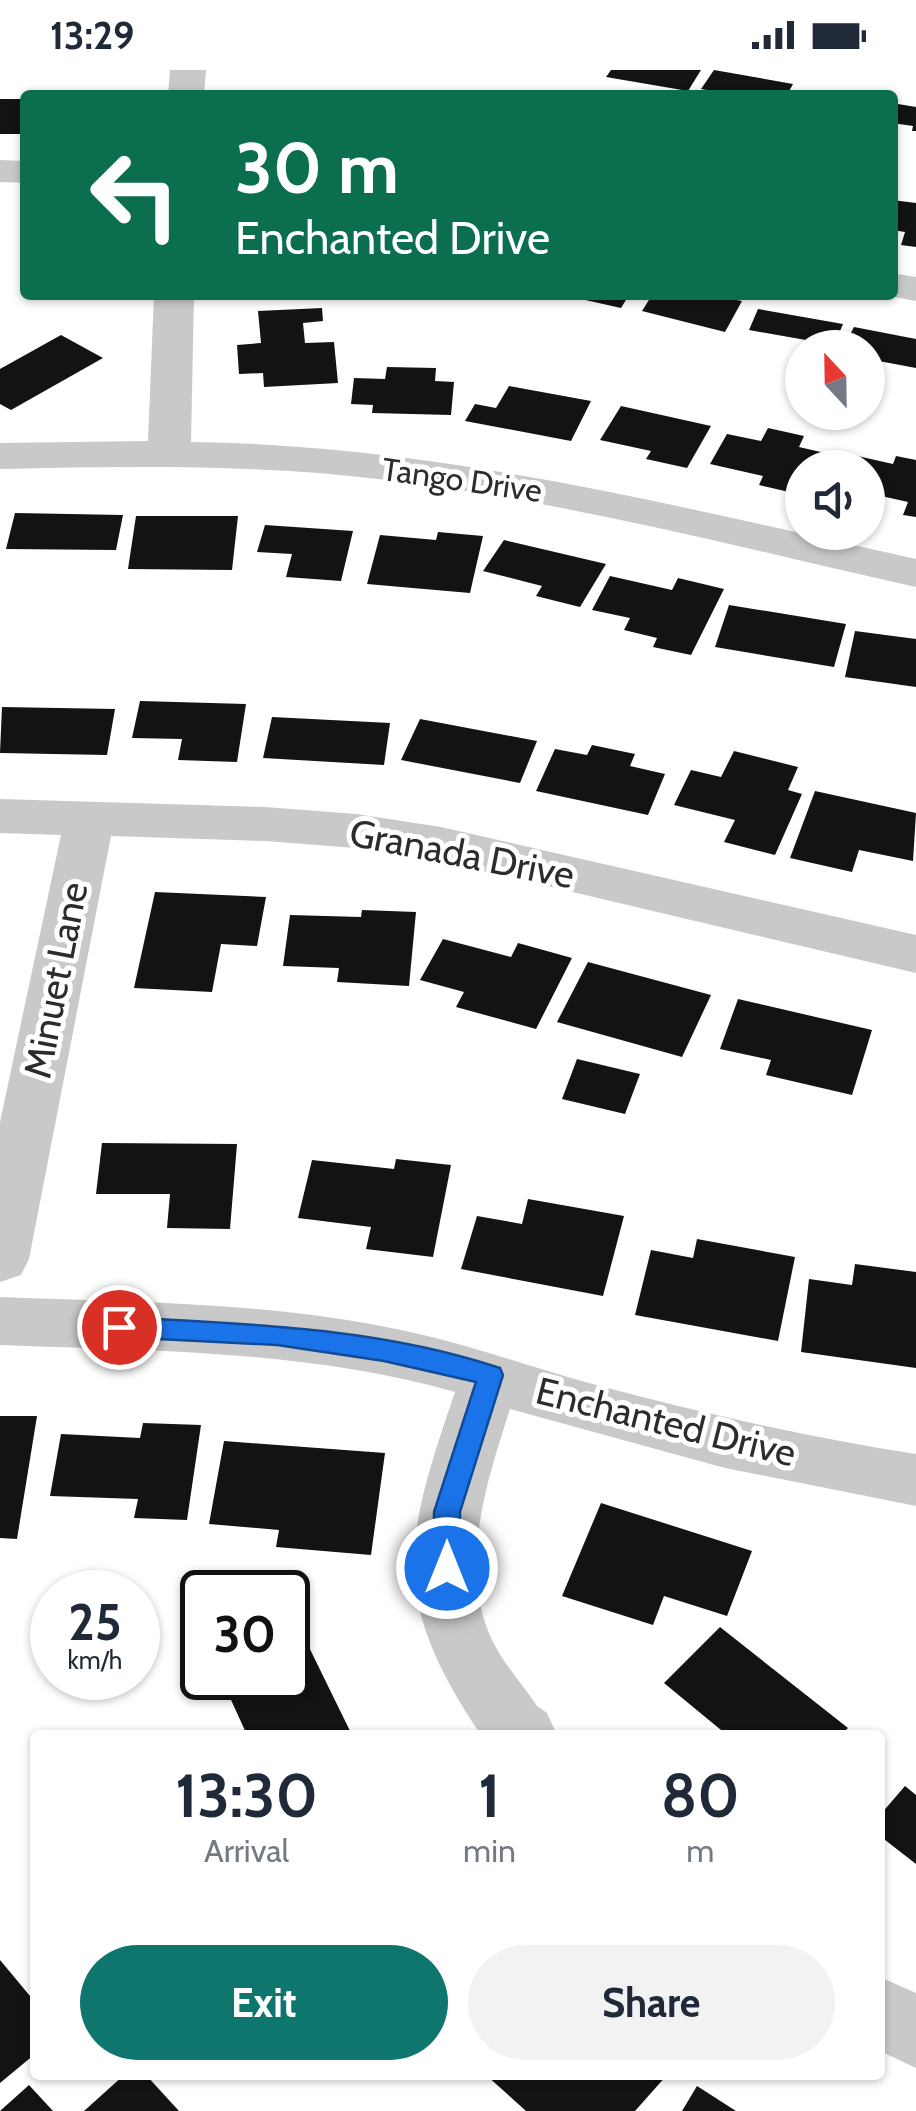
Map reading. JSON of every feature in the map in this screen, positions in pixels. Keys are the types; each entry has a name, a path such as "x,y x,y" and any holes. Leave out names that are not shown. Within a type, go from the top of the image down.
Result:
{"street":[{"path":"169,454 174,300"},
{"name":"Tango Drive","path":"0,456 169,454 391,468 529,488 916,573"},
{"name":"Granada Drive","path":"0,816 265,824 356,831 442,844 916,954"},
{"name":"Minuet Lane","path":"0,1259 89,819"},
{"name":"Enchanted Drive","path":"0,1320 277,1335 384,1350 491,1375 610,1414 864,1472 916,1480"},
{"path":"491,1375 447,1512 446,1595 464,1650 517,1730"},
{"path":"885,2015 916,2032"}],"building":[{"path":"611,70 701,70 689,90 606,77"},
{"path":"714,70 793,84 790,90 701,89"},
{"path":"0,99 20,99 20,134 0,134"},
{"path":"898,104 916,107 916,131 912,131 913,126 898,124"},
{"path":"898,201 916,203 916,247 901,245 905,232 898,231"},
{"path":"585,300 626,300 621,308"},
{"path":"649,300 742,301 725,332 642,311"},
{"path":"322,308 323,321 303,323 305,343 334,342 338,383 264,387 263,373 239,374 237,345 261,343 258,311"},
{"path":"758,309 843,324 840,330 785,330 785,336 749,330"},
{"path":"885,333 916,339 916,368 885,362"},
{"path":"61,335 103,358 11,410 0,404 0,369"},
{"path":"387,367 436,368 435,381 454,382 451,415 372,413 373,405 351,404 354,378 385,379"},
{"path":"509,386 591,401 571,441 465,421 475,404 496,408"},
{"path":"621,406 711,426 687,468 646,459 651,451 600,440"},
{"path":"768,428 804,436 799,447 812,450 785,450 785,491 759,485 763,476 710,464 727,434 761,441"},
{"path":"896,456 916,460 916,517 903,515 908,502 885,497 885,462 893,464"},
{"path":"15,513 123,515 116,550 6,549"},
{"path":"136,516 238,516 232,570 128,569"},
{"path":"265,525 353,531 341,581 286,577 292,554 257,552"},
{"path":"438,532 483,536 470,593 367,584 380,535 436,540"},
{"path":"504,540 606,564 580,607 536,596 542,586 483,571"},
{"path":"610,576 672,590 678,578 724,589 691,655 653,647 657,638 624,630 630,618 592,610"},
{"path":"729,605 846,624 834,667 715,647"},
{"path":"855,631 916,639 916,687 845,677"},
{"path":"140,701 246,704 237,762 178,760 182,739 132,738"},
{"path":"2,707 115,709 107,755 0,753"},
{"path":"272,717 390,723 384,765 263,758"},
{"path":"420,719 537,741 520,783 401,760"},
{"path":"592,745 635,754 630,766 665,774 648,815 536,791 555,749 587,755"},
{"path":"734,751 798,767 788,790 802,794 775,855 724,842 735,820 674,805 691,770 721,777"},
{"path":"815,791 916,813 913,861 859,850 852,872 790,858"},
{"path":"155,892 266,897 257,946 221,944 212,992 134,988"},
{"path":"362,910 416,912 409,986 337,982 339,968 283,966 290,915 361,917"},
{"path":"443,939 511,957 518,943 572,958 536,1029 456,1007 464,992 420,980"},
{"path":"588,962 711,995 682,1057 557,1022"},
{"path":"738,999 872,1030 852,1095 766,1075 771,1060 720,1049"},
{"path":"577,1059 640,1074 625,1114 562,1099"},
{"path":"102,1143 237,1144 230,1229 167,1228 170,1194 96,1194"},
{"path":"396,1159 451,1165 433,1257 366,1249 371,1227 298,1218 312,1160 394,1169"},
{"path":"528,1199 624,1216 603,1296 461,1269 477,1216 522,1224"},
{"path":"697,1239 795,1257 778,1341 635,1315 651,1250 693,1258"},
{"path":"855,1264 916,1272 916,1368 801,1352 809,1279 852,1285"},
{"path":"0,1416 37,1416 17,1539 0,1538"},
{"path":"143,1423 201,1425 187,1520 134,1518 138,1499 50,1496 61,1434 140,1438"},
{"path":"224,1441 385,1453 371,1555 276,1547 279,1530 209,1524"},
{"path":"601,1503 752,1551 727,1616 664,1596 653,1625 562,1596"},
{"path":"720,1627 848,1728 721,1730 664,1683"},
{"path":"310,1649 350,1730 245,1730 231,1700 310,1700"},
{"path":"905,1786 916,1795 916,1864 885,1840 885,1809"},
{"path":"0,1960 30,1996 30,2058 0,2083"},
{"path":"118,2080 151,2080 179,2111 84,2111"},
{"path":"492,2080 663,2080 635,2111 526,2111"},
{"path":"29,2085 53,2111 0,2111"},
{"path":"697,2086 736,2111 682,2111"}],"route":[{"path":"119,1327 277,1335 384,1350 491,1375 447,1512 447,1568"}]}
